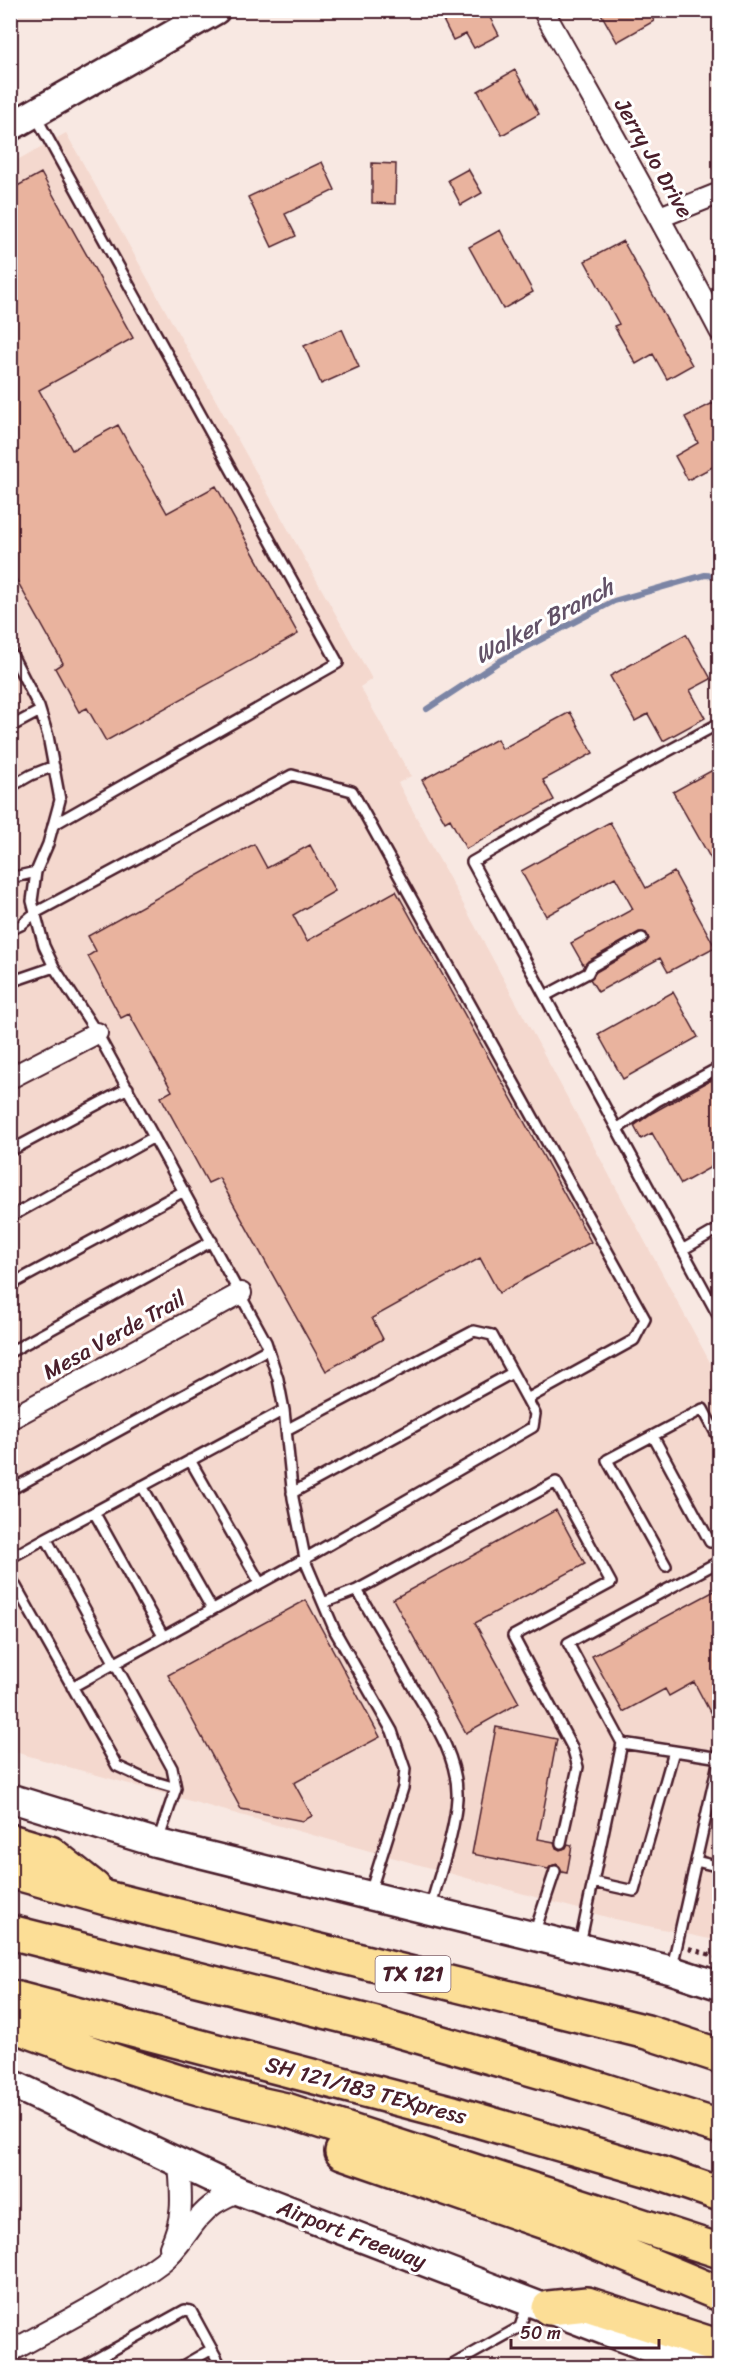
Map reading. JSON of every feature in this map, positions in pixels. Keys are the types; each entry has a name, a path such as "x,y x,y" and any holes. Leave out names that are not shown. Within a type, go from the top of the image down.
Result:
{"highway":[{"path":"10,1841 50,1854 106,1898"},
{"name":"TX 121","path":"10,1871 106,1898 647,2032 720,2055"},
{"path":"10,1932 376,2024 720,2127"},
{"name":"SH 121/183 TEXpress","path":"10,1997 453,2113 656,2172 720,2194"},
{"path":"10,2024 121,2065 239,2100 286,2110 720,2251"},
{"path":"286,2110 315,2142 559,2227 720,2294"},
{"path":"538,2304 587,2304 720,2347"}],"main road":[{"path":"10,127 216,10"},
{"path":"10,1798 157,1843 579,1948 674,1958 720,1986"},
{"name":"Airport Freeway","path":"10,2083 239,2191 702,2367"}],"street":[{"name":"Jerry Jo Drive","path":"543,10 629,166 660,217 720,331"},
{"path":"660,217 720,193"},
{"path":"10,1078 97,1033"},
{"name":"Mesa Verde Trail","path":"10,1419 241,1293"},
{"path":"164,2261 177,2231 182,2209 179,2162"},
{"path":"10,2352 134,2281 164,2261 183,2241 196,2221 214,2204 239,2191"}],"lane":[{"path":"34,113 338,663 53,825"},
{"path":"10,651 13,662 40,711 60,801 36,872 32,901 44,946 54,967 97,1033 128,1088 241,1293 268,1349 284,1410 292,1493 306,1558 335,1631 392,1731 405,1769 403,1788 369,1896"},
{"path":"10,727 40,711"},
{"path":"720,723 472,862 720,1319"},
{"path":"10,787 54,766"},
{"path":"10,930 21,925 35,913 292,775 352,791 645,1318 634,1340 527,1400"},
{"path":"10,878 36,872"},
{"path":"545,996 588,973 591,967 642,938"},
{"path":"10,982 54,967"},
{"path":"617,1129 657,1101 720,1066"},
{"path":"10,1151 128,1088"},
{"path":"10,1217 154,1137"},
{"path":"10,1285 184,1191"},
{"path":"681,1250 720,1228"},
{"path":"10,1352 212,1241"},
{"path":"72,1687 306,1558 533,1427 535,1414 492,1335 474,1331 286,1430"},
{"path":"10,1490 268,1349"},
{"path":"292,1493 512,1372"},
{"path":"10,1558 284,1410"},
{"path":"666,1566 607,1460 703,1410 720,1441"},
{"path":"653,1436 710,1542"},
{"path":"190,1460 260,1583"},
{"path":"323,1603 357,1590 556,1482 611,1583 513,1636 572,1747 578,1767 561,1843"},
{"path":"142,1486 212,1609"},
{"path":"94,1512 163,1636"},
{"path":"46,1539 172,1768 176,1788 157,1843"},
{"path":"579,1948 622,1743 568,1643 720,1561"},
{"path":"10,1576 14,1590 117,1766 145,1779 176,1788"},
{"path":"357,1590 434,1723 448,1752 456,1778 457,1799 452,1827 429,1911"},
{"path":"622,1743 719,1759 674,1958"},
{"path":"593,1882 634,1891 674,1752"},
{"path":"696,1861 720,1868"},
{"path":"533,1936 555,1871"},
{"path":"447,2367 520,2327 538,2304"},
{"path":"80,2367 185,2310 191,2311 222,2367"},
{"path":"179,2367 212,2349"}],"path":[{"path":"674,1958 720,1958"}],"shaded area":[{"path":"66,133 372,679 360,687 411,776 398,783 719,1379 719,1941 610,1918 11,1751 10,164"}],"building":[{"path":"456,10 486,10 499,35 474,48 466,34 453,40 442,18"},
{"path":"599,10 648,10 654,21 617,42"},
{"path":"515,70 539,114 502,135 478,91"},
{"path":"322,162 335,190 285,214 296,236 272,247 248,197"},
{"path":"372,163 396,164 395,204 372,203"},
{"path":"468,169 482,193 461,205 448,180"},
{"path":"41,173 133,338 39,390 72,450 118,425 167,513 216,486 298,634 106,741 87,708 79,712 55,668 63,663 16,579 10,581 10,190"},
{"path":"500,230 533,292 503,309 469,247"},
{"path":"623,241 692,365 667,379 653,354 636,364 614,326 619,324 585,261"},
{"path":"342,329 359,367 321,384 304,346"},
{"path":"713,403 720,415 720,463 688,480 675,456 698,443 685,417"},
{"path":"686,634 711,679 690,690 705,718 663,741 648,714 635,721 610,676"},
{"path":"570,712 593,753 543,780 554,800 466,849 450,819 445,822 422,780 497,739 502,749"},
{"path":"720,766 720,875 673,792"},
{"path":"610,822 646,888 674,872 715,947 668,972 660,958 598,992 590,979 596,972 645,944 649,939 646,933 639,932 588,961 584,966 571,943 633,909 615,877 546,916 521,871"},
{"path":"254,844 267,868 310,845 335,891 293,915 307,941 396,891 591,1242 499,1293 480,1258 372,1318 383,1339 326,1371 219,1178 208,1183 161,1097 172,1091 129,1014 121,1018 88,956 96,951 88,936"},
{"path":"673,992 698,1037 623,1079 598,1034"},
{"path":"720,1075 720,1162 681,1184 652,1133 641,1139 634,1126 652,1113"},
{"path":"556,1510 585,1564 475,1623 519,1703 466,1733 393,1599"},
{"path":"720,1588 720,1731 694,1682 669,1696 665,1689 623,1712 592,1656"},
{"path":"306,1600 380,1737 294,1783 312,1816 303,1821 241,1809 168,1675"},
{"path":"496,1727 557,1739 538,1839 554,1842 556,1848 560,1850 566,1848 568,1844 572,1845 567,1873 562,1872 557,1864 548,1869 472,1854"}],"waterway":[{"name":"Walker Branch","path":"427,709 500,661 614,601 705,575 720,576"}]}
